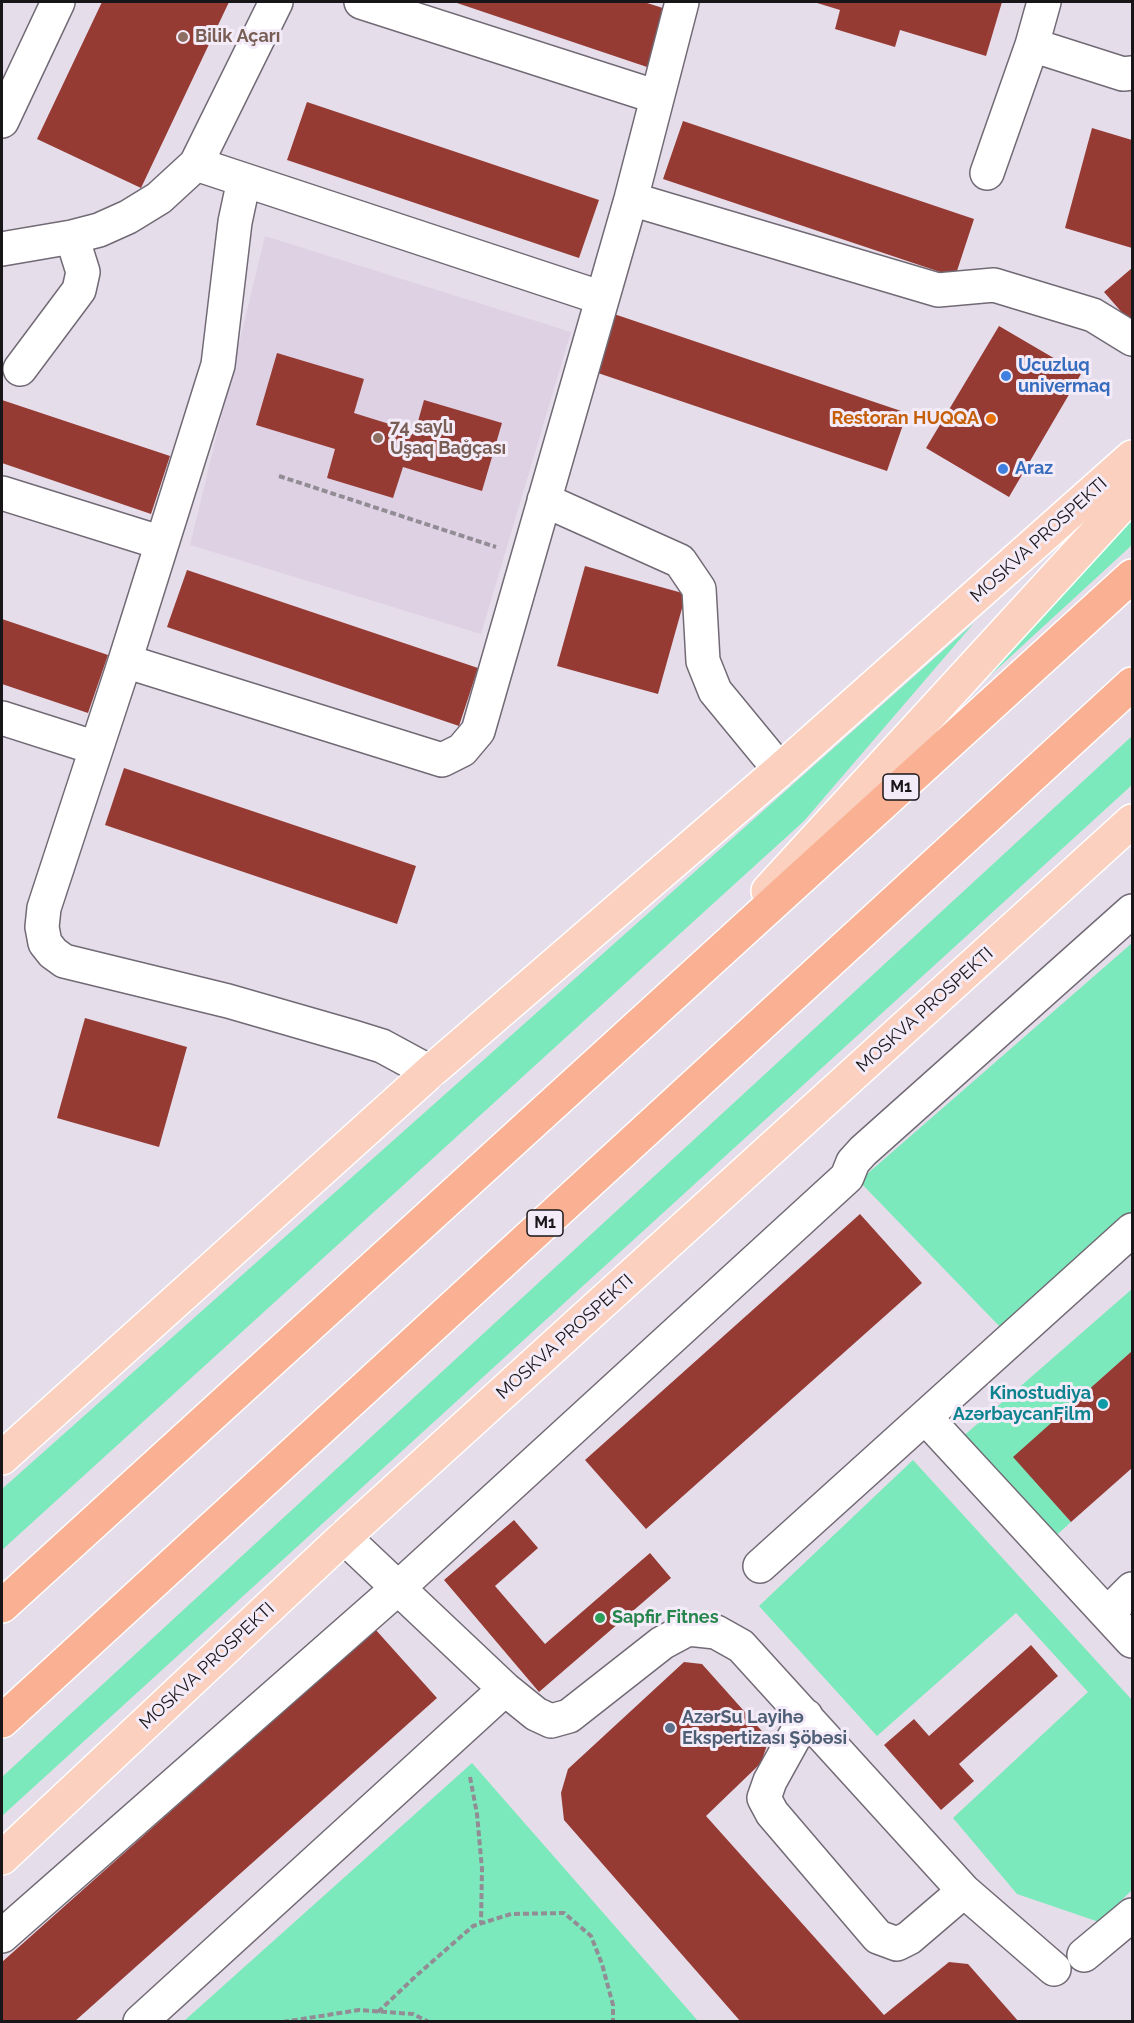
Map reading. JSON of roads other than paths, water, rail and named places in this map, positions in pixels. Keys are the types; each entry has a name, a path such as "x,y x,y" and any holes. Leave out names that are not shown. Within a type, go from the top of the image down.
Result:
{"highway":[{"name":"M1","path":"2,1606 1132,576"},
{"name":"M1","path":"2,1721 1132,684"},
{"path":"1088,725 1132,692"}],"main road":[{"name":"MOSKVA PROSPEKTI","path":"2,1458 430,1072 780,770 1132,457"},
{"path":"670,998 1132,495"},
{"name":"MOSKVA PROSPEKTI","path":"2,1858 345,1538 1128,833"}],"lane":[{"path":"2,121 58,2"},
{"path":"2,249 99,230 128,217 159,198 196,164 276,2"},
{"path":"361,2 657,97"},
{"path":"125,661 442,760 462,750 478,731 631,199 682,2"},
{"path":"987,173 1032,45 1044,2"},
{"path":"1032,45 1123,74 1132,73"},
{"path":"196,164 602,298"},
{"path":"244,180 236,222 218,365 44,908 42,927 45,943 64,961 228,1001 353,1037 382,1046 430,1072"},
{"path":"631,199 938,290 994,285 1093,315 1132,339"},
{"path":"20,369 79,290 83,272 72,237"},
{"path":"2,493 162,543"},
{"path":"544,500 680,561 699,589 703,662 715,691 780,770"},
{"path":"2,718 96,747"},
{"path":"2,1936 398,1588 847,1177 853,1162 863,1151 1132,911"},
{"path":"760,1566 1132,1230"},
{"path":"926,1418 1132,1641"},
{"path":"345,1538 505,1689 536,1714 551,1721 569,1716 662,1643 687,1629 716,1632 741,1646 964,1891 1054,1969"},
{"path":"1108,1613 1132,1589"},
{"path":"140,2022 505,1689"},
{"path":"806,1716 770,1781 764,1798 772,1813 878,1937 897,1944 909,1938 964,1891"},
{"path":"1083,1955 1132,1915"}],"place":[{"name":"Bilik Açarı","path":"183,37"},
{"name":"Ucuzluq univermaq","path":"1006,376"},
{"name":"Restoran HUQQA","path":"991,419"},
{"name":"74 saylı Uşaq Bağçası","path":"378,438"},
{"name":"Araz","path":"1003,469"},
{"name":"Kinostudiya AzərbaycanFilm","path":"1103,1404"},
{"name":"Sapfir Fitnes","path":"600,1618"},
{"name":"AzərSu Layihə Ekspertizası Şöbəsi","path":"670,1728"}]}
